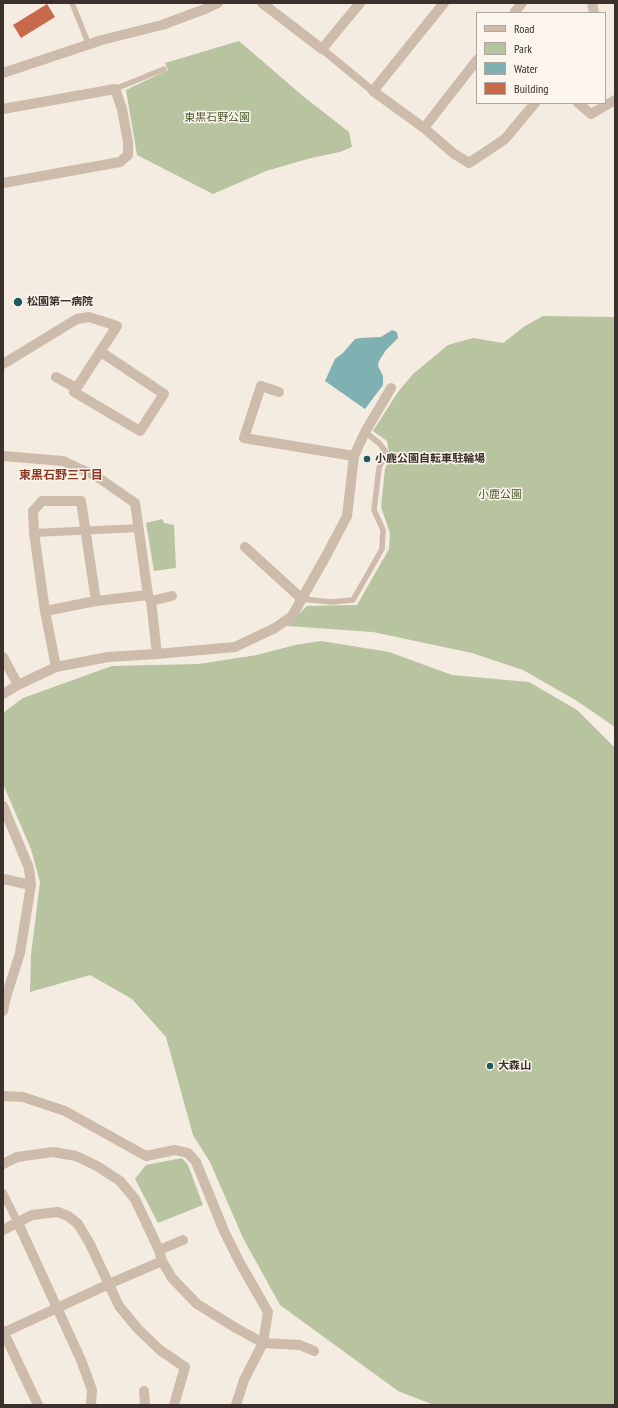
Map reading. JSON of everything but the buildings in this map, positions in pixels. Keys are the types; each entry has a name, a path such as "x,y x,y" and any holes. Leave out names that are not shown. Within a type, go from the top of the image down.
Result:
{"street":[{"path":"3,73 102,40 162,25 205,10 218,3"},
{"path":"262,3 322,49 373,91 424,128 453,153 469,162 505,139 533,104"},
{"path":"322,49 360,3"},
{"path":"373,91 444,3"},
{"path":"515,12 522,3"},
{"path":"424,128 476,61"},
{"path":"3,109 115,89 123,116 128,142 128,155 120,162 3,183"},
{"path":"579,104 591,114 615,100"},
{"path":"3,364 77,319 89,318 117,326 74,392 140,431 164,394 101,352"},
{"path":"56,377 76,388"},
{"path":"279,392 261,386 244,438 354,456"},
{"path":"3,694 18,685 56,667 108,656 157,654 235,646 275,628 292,616 347,516 354,456 364,432 391,388"},
{"path":"3,456 63,461 96,476 135,503 157,654"},
{"path":"56,667 45,611 34,533 33,511 42,501 81,501 96,601"},
{"path":"34,533 139,528"},
{"path":"245,547 302,599"},
{"path":"45,611 96,601 172,596"},
{"path":"3,657 18,685"},
{"path":"3,806 29,868 31,885 20,953 3,1011"},
{"path":"3,879 31,885"},
{"path":"3,1096 23,1097 65,1111 146,1156 175,1150 188,1153 196,1162 224,1231 240,1263 268,1312 264,1343 244,1380 236,1405"},
{"path":"3,1164 17,1158 53,1152 76,1156 97,1166 120,1181 135,1199 159,1250 162,1261 172,1278 198,1304 236,1328 264,1343 300,1345 314,1351"},
{"path":"3,1193 81,1360 92,1390 91,1405"},
{"path":"3,1230 32,1215 58,1212 68,1216 78,1224 90,1244 119,1306 138,1329 160,1350 185,1367 174,1405"},
{"path":"159,1250 183,1240"},
{"path":"38,1405 3,1332 162,1261"},
{"path":"144,1391 145,1405"}],"lane":[{"path":"72,3 89,45"},
{"path":"115,89 164,69"},
{"path":"302,599 331,602 353,600 382,549 383,530 374,510 379,468 386,452 379,443 364,432"}],"green space":[{"name":"東黒石野公園","path":"239,41 304,97 349,132 352,147 340,152 311,158 266,171 213,194 137,155 126,90 168,70 165,63"},
{"name":"小鹿公園","path":"543,316 615,317 615,727 577,701 523,670 472,653 373,632 287,626 307,606 357,605 389,549 390,533 381,507 385,469 390,457 387,441 373,431 398,392 413,374 448,345 473,338 503,343 525,326"},
{"path":"162,519 164,523 174,525 176,568 154,571 146,523"},
{"path":"321,641 389,652 452,675 529,682 577,710 615,748 615,1405 434,1405 398,1391 280,1305 243,1238 210,1162 193,1135 166,1037 132,999 90,975 30,992 31,955 40,882 31,849 3,784 3,713 23,698 112,666 198,664 257,655 295,645"},
{"path":"182,1158 188,1165 203,1205 158,1223 135,1179 146,1165"}],"water":[{"path":"392,330 397,332 398,338 386,350 379,361 378,366 383,376 383,385 365,409 325,381 335,359 343,353 355,339 381,337"}],"place":[{"name":"松園第一病院","path":"18,302"},
{"name":"小鹿公園自転車駐輪場","path":"367,459"},
{"name":"大森山","path":"490,1066"}],"district":[{"name":"東黒石野三丁目","path":"61,476"}]}
